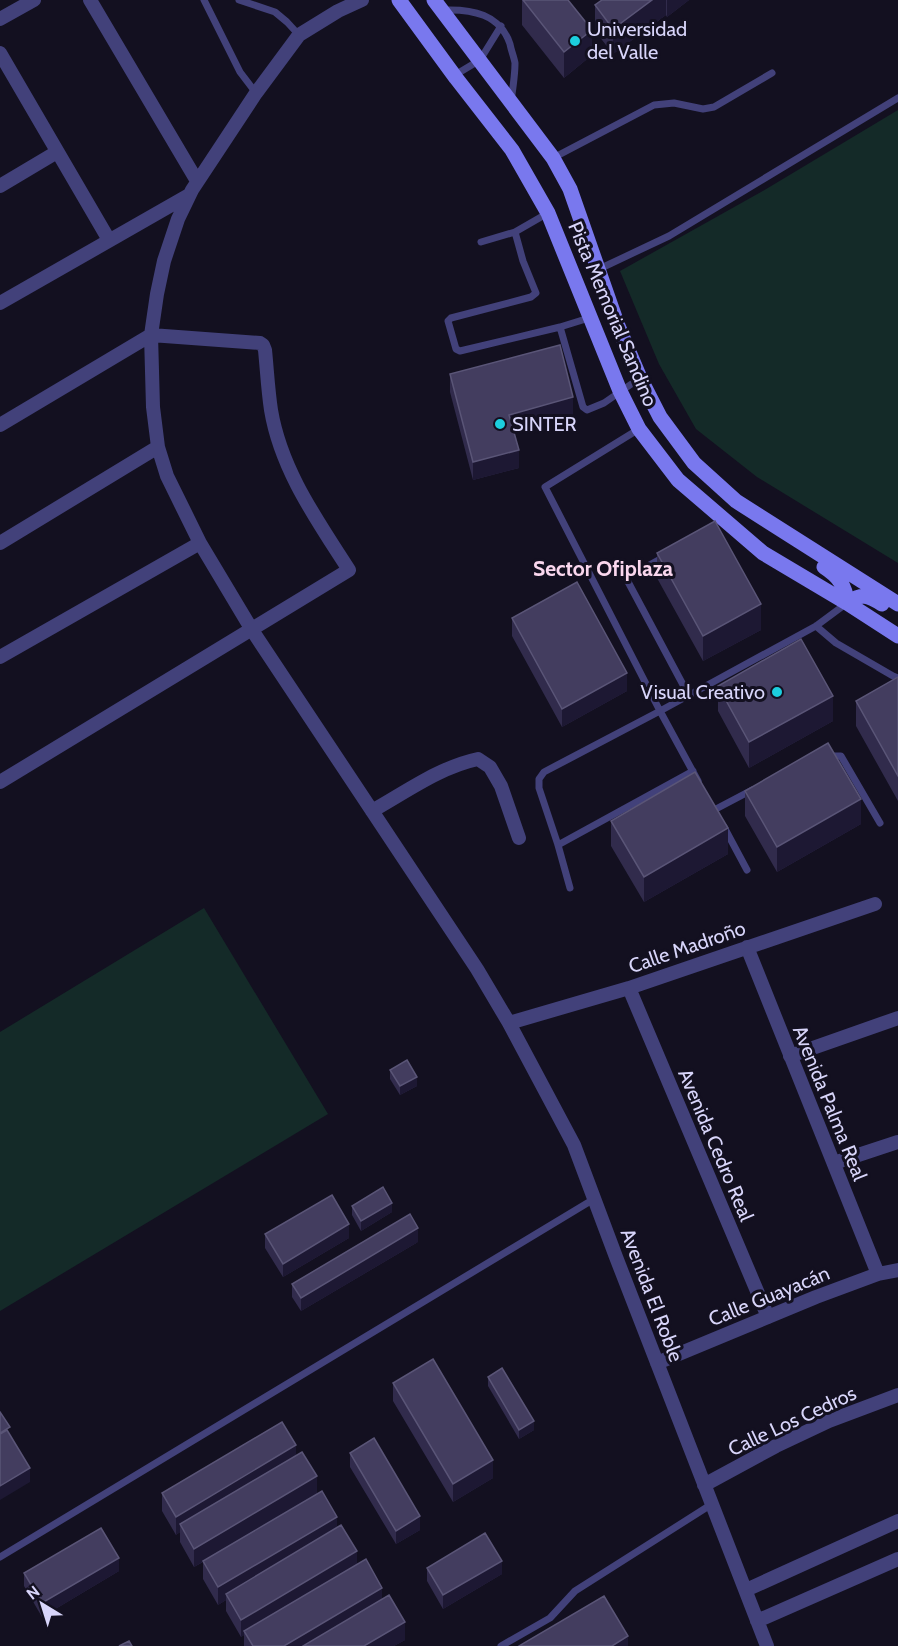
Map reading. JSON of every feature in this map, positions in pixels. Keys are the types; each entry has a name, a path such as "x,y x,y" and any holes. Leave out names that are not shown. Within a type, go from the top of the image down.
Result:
{"main road":[{"name":"Pista Memorial Sandino","path":"399,0 512,150 548,213 620,391 639,429 678,480 763,553 898,636"},
{"name":"Pista Memorial Sandino","path":"437,5 553,158 570,189 597,270 640,378 660,417 694,463 736,501 898,604"},
{"path":"795,539 808,556 833,573 840,581 846,593 847,603 858,597 867,596 898,613"}],"street":[{"path":"0,19 34,0"},
{"path":"90,0 197,181"},
{"path":"299,35 338,11 362,0"},
{"name":"Avenida El Roble","path":"299,35 256,93 197,181 177,222 164,261 151,335 153,407 158,447 173,489 200,543 252,630 477,969 509,1023 574,1145 767,1646"},
{"path":"0,53 109,240"},
{"path":"0,186 57,152"},
{"path":"0,303 189,195"},
{"path":"161,210 172,211 176,215 177,222"},
{"path":"0,425 151,335 256,342 263,345 266,350 271,410 283,454 295,483 349,570 0,782"},
{"path":"0,543 158,447"},
{"path":"0,657 200,543"},
{"path":"372,811 423,781 461,763 478,759 490,767 501,786 519,838"},
{"name":"Calle Madroño","path":"509,1023 629,988 875,904"},
{"name":"Avenida Palma Real","path":"747,947 878,1274"},
{"name":"Avenida Cedro Real","path":"629,988 768,1317"},
{"path":"790,1056 898,1018"},
{"path":"834,1163 898,1142"},
{"name":"Calle Guayacán","path":"657,1363 816,1297 878,1274 898,1270"},
{"name":"Calle Los Cedros","path":"704,1485 776,1446 829,1421 898,1395"},
{"path":"746,1590 898,1521"},
{"path":"757,1621 898,1559"}],"lane":[{"path":"204,0 240,72 256,93"},
{"path":"239,0 275,12 299,35"},
{"path":"437,5 472,11 488,17 501,26 515,61 511,103"},
{"path":"455,75 480,60 501,26"},
{"path":"553,158 654,105 674,103 703,108 714,107 772,73"},
{"path":"597,270 669,236 898,99"},
{"path":"481,242 515,232 548,213"},
{"path":"515,232 523,261 536,293 531,297 451,318 448,321 456,349 460,351 560,327 591,317"},
{"path":"560,327 583,407 587,410 604,403 640,378"},
{"path":"639,429 544,487 704,791"},
{"path":"667,555 626,579 689,696"},
{"path":"570,888 539,788 539,779 544,772 816,626 847,603"},
{"path":"816,626 836,643 898,678"},
{"path":"824,756 841,756 880,823"},
{"path":"558,845 693,771"},
{"path":"714,810 755,788"},
{"path":"709,801 747,870"},
{"path":"0,1557 594,1199"},
{"path":"501,1646 550,1618 575,1591 712,1504"}],"green space":[{"path":"898,110 898,563 757,477 696,429 659,364 620,271 761,192"},
{"path":"204,908 328,1114 0,1311 0,1032"}],"building":[{"path":"523,0 568,0 592,30 564,52"},
{"path":"602,0 652,0 613,29 595,5"},
{"name":"SINTER","path":"560,345 573,397 509,415 519,450 473,462 450,374"},
{"path":"715,521 761,604 703,636 657,553"},
{"path":"577,582 627,673 562,709 512,618"},
{"path":"801,639 833,696 749,742 718,686"},
{"path":"898,677 898,776 856,701"},
{"path":"828,743 861,799 777,847 745,791"},
{"path":"695,772 728,828 644,877 611,821"},
{"path":"407,1060 417,1077 400,1086 390,1070"},
{"path":"383,1187 392,1203 361,1221 352,1206"},
{"path":"332,1195 349,1224 283,1264 265,1234"},
{"path":"410,1214 418,1228 301,1298 292,1284"},
{"path":"433,1359 493,1460 453,1484 393,1383"},
{"path":"502,1368 534,1421 519,1430 488,1377"},
{"path":"0,1412 10,1427 0,1433"},
{"path":"282,1422 296,1445 176,1517 162,1493"},
{"path":"7,1430 30,1468 0,1486 0,1434"},
{"path":"374,1438 420,1516 396,1531 350,1453"},
{"path":"302,1452 317,1476 194,1549 180,1524"},
{"path":"322,1491 337,1517 218,1587 203,1561"},
{"path":"341,1525 357,1551 241,1620 226,1594"},
{"path":"101,1528 119,1558 42,1603 24,1573"},
{"path":"485,1533 502,1561 443,1595 427,1568"},
{"path":"366,1559 382,1588 284,1646 253,1646 244,1631"},
{"path":"389,1595 405,1622 364,1646 303,1646"},
{"path":"604,1596 628,1636 612,1646 519,1646"},
{"path":"129,1641 132,1646 119,1646"}],"place":[{"name":"Universidad del Valle","path":"575,41"},
{"name":"SINTER","path":"500,424"},
{"name":"Visual Creativo","path":"777,692"}],"district":[{"name":"Sector Ofiplaza","path":"603,569"}]}
